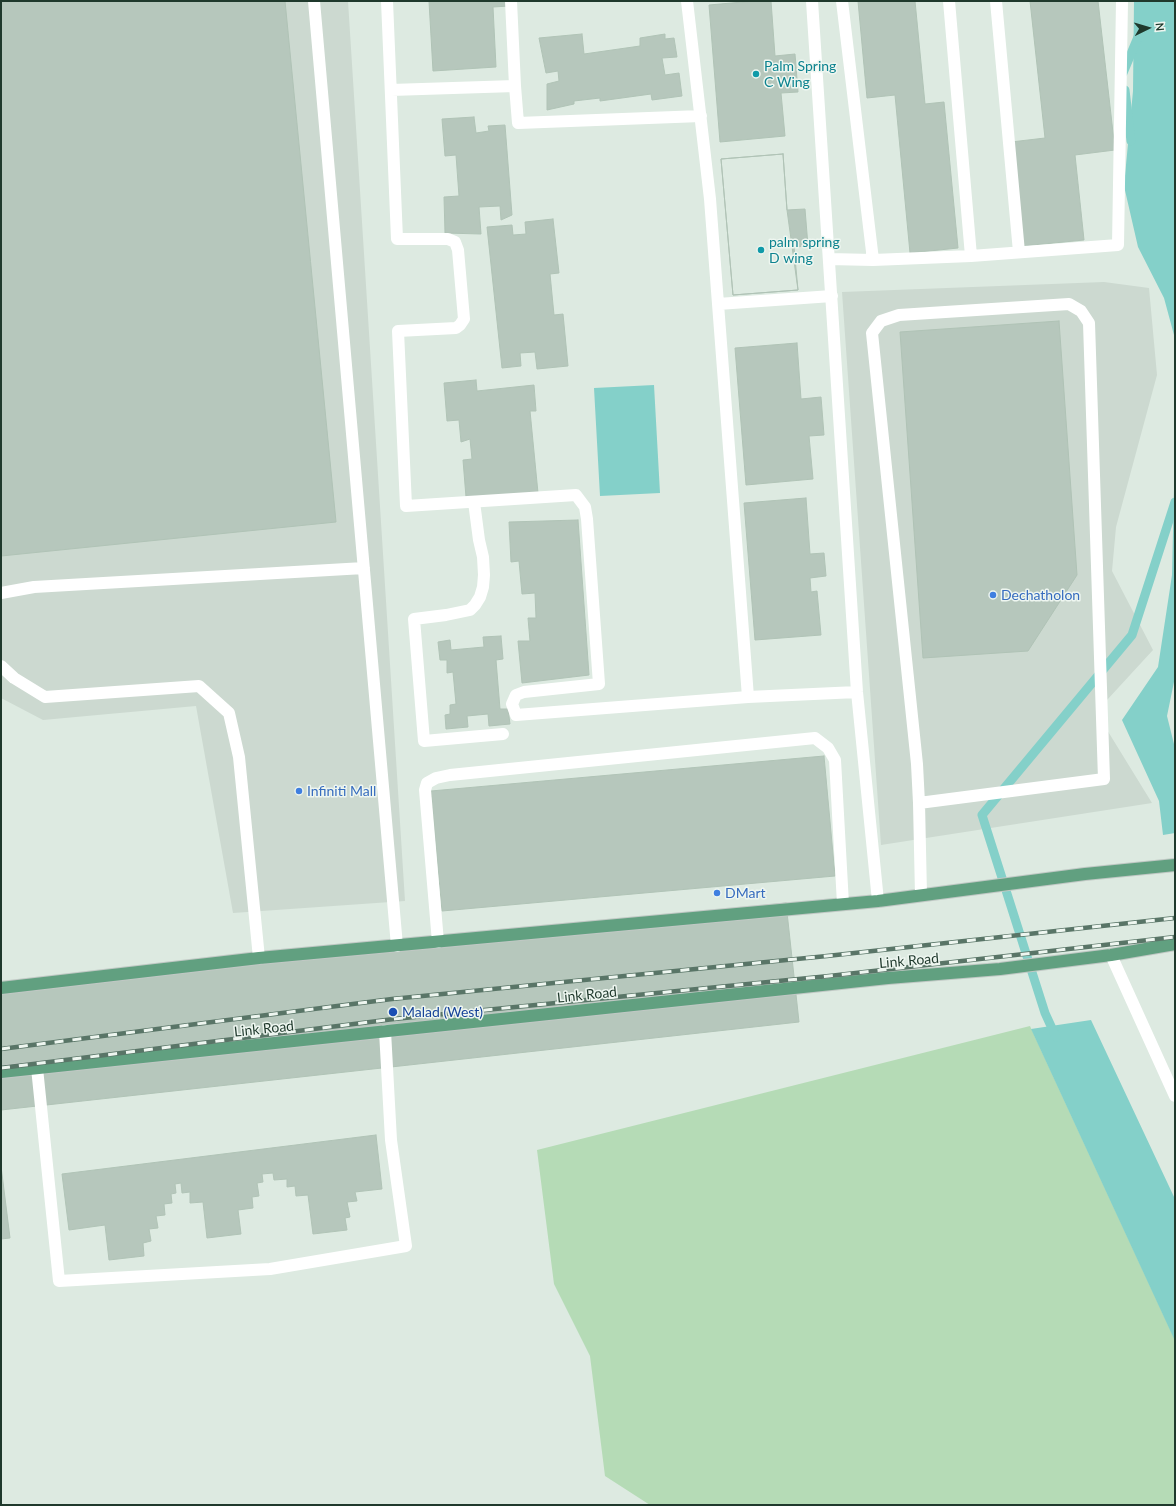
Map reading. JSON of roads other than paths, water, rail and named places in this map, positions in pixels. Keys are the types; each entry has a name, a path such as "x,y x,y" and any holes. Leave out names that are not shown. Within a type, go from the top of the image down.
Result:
{"main road":[{"path":"1,988 259,958 843,904 1085,874 1175,865"},
{"name":"Link Road","path":"1,1072 888,978 1000,969 1110,955 1175,944"}],"street":[{"path":"314,1 397,946"},
{"path":"387,1 397,239 448,239 455,242 458,250 464,319 456,328 398,331 406,506 576,495 585,507 599,684 524,692 516,695 512,704 516,715 748,697 857,692"},
{"path":"511,1 518,123 701,116"},
{"path":"687,1 710,199 748,697"},
{"path":"812,1 857,692 878,900"},
{"path":"842,1 873,260"},
{"path":"950,1 971,256"},
{"path":"996,1 1019,252"},
{"path":"829,259 873,260 971,256 1118,245 1122,1"},
{"path":"391,90 515,86"},
{"path":"718,304 832,296"},
{"path":"919,803 1104,780 1089,323 1081,311 1069,304 900,316 881,321 872,333 919,803 921,895"},
{"path":"474,502 479,540 483,557 484,575 480,597 470,610 414,619 424,741 503,734"},
{"path":"1,593 34,587 364,568"},
{"path":"1,666 14,678 46,697 198,686 229,713 239,758 259,958"},
{"path":"438,942 425,790 427,783 436,778 450,775 815,738 828,748 835,760 843,904"},
{"path":"1110,955 1175,1096"},
{"path":"37,1068 59,1281 270,1269 406,1246 391,1140 385,1031"}],"water":[{"path":"1134,1 1175,1 1175,346 1174,335 1164,298 1138,247 1124,186 1133,91"},
{"path":"654,385 660,493 600,496 594,388"},
{"path":"1175,446 1175,677 1167,716 1175,748 1175,833 1163,835 1159,801 1122,720 1158,667 1172,575"},
{"path":"1091,1020 1175,1199 1175,1341 1031,1029"}],"waterway":[{"path":"1123,73 1138,37"},
{"path":"1125,90 1131,141"},
{"path":"1056,1037 1045,1013 982,815 1132,635 1175,502"}],"railway":[{"path":"1,1049 392,999 827,956 1175,918"},
{"path":"1,1068 394,1019 829,976 1175,937"}],"place":[{"name":"Palm Spring C Wing","path":"756,74"},
{"name":"palm spring D wing","path":"761,250"},
{"name":"Dechatholon","path":"993,595"},
{"name":"Infiniti Mall","path":"299,791"},
{"name":"DMart","path":"717,893"},
{"name":"Malad (West)","path":"393,1012"}]}
